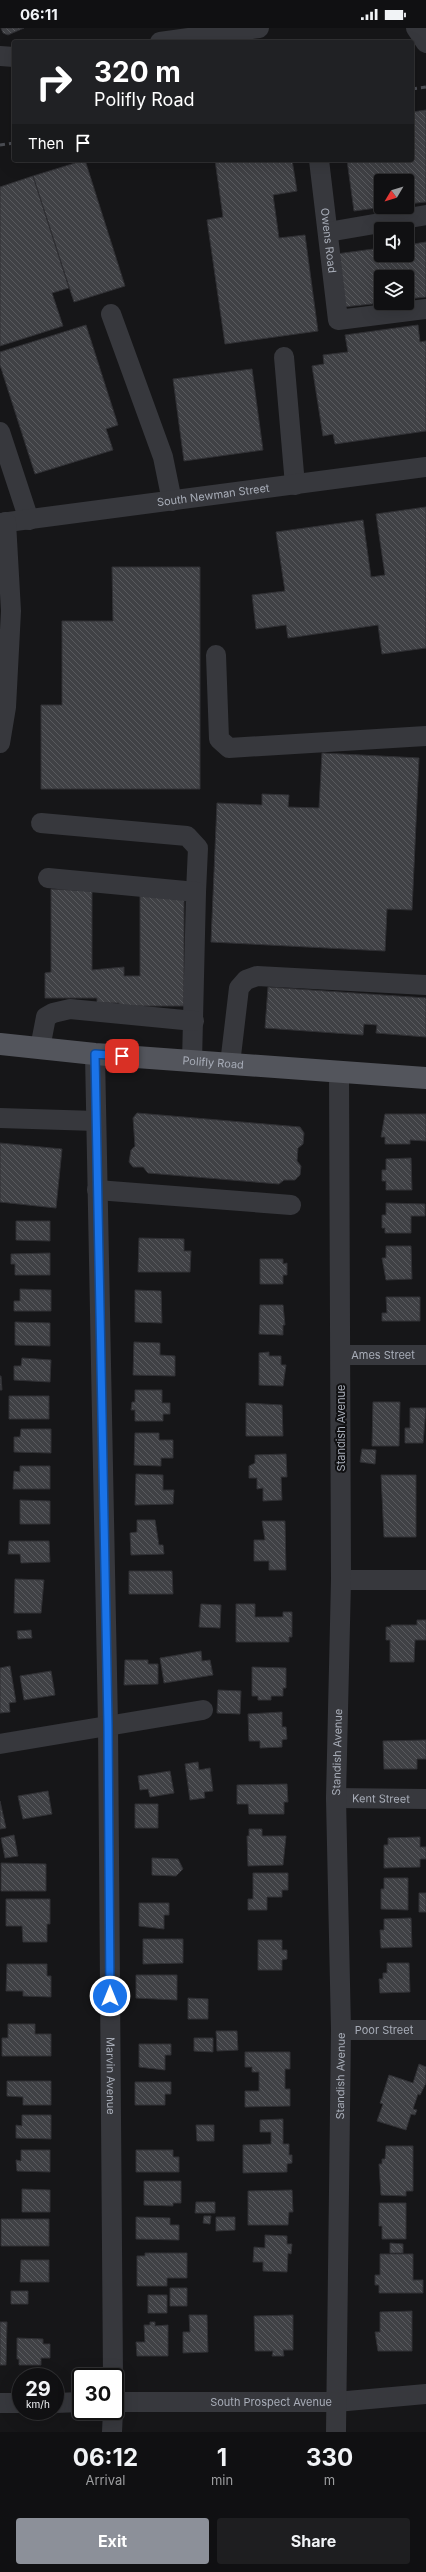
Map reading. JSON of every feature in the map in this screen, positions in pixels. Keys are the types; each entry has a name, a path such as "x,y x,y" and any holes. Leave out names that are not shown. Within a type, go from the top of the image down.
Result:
{"main road":[{"name":"Polifly Road","path":"0,1044 192,1062 426,1078"}],"street":[{"path":"169,37 259,28"},
{"path":"416,28 426,44"},
{"path":"0,56 12,57"},
{"name":"Owens Road","path":"319,162 338,320 426,309"},
{"path":"328,232 426,215"},
{"path":"111,314 163,457 172,501"},
{"path":"284,357 295,484"},
{"path":"0,432 29,520"},
{"name":"South Newman Street","path":"3,523 426,467"},
{"path":"0,743 6,707 11,611 3,523"},
{"path":"216,655 219,740 229,748 426,736"},
{"path":"41,823 188,836 198,848 192,1062"},
{"path":"48,878 196,892"},
{"path":"230,1064 239,988 246,980 257,976 426,986"},
{"path":"40,1048 46,1017 53,1013 70,1009 194,1021"},
{"name":"Marvin Avenue","path":"95,1054 108,1725 113,2368"},
{"name":"Standish Avenue","path":"336,2432 341,2030 336,1798 341,1580 339,1072"},
{"path":"0,1118 96,1121"},
{"path":"97,1190 291,1204"},
{"name":"Ames Street","path":"341,1355 426,1355"},
{"path":"341,1580 426,1580"},
{"path":"0,1744 203,1710"},
{"name":"Kent Street","path":"336,1798 426,1799"},
{"name":"Poor Street","path":"341,2030 426,2030"},
{"name":"South Prospect Avenue","path":"124,2402 336,2402 426,2394"},
{"path":"0,2403 12,2403"},
{"path":"112,2432 113,2420"}],"building":[{"path":"1,28 24,28 8,35 3,33"},
{"path":"426,110 426,202 414,203 414,174 374,174 374,208 354,211 347,162 414,162 414,112"},
{"path":"78,162 86,162 125,286 74,302 33,176"},
{"path":"215,162 292,162 297,191 273,195 279,238 305,235 318,331 225,344 207,220 223,217"},
{"path":"33,176 69,288 52,293 63,326 0,346 0,187"},
{"path":"426,242 426,297 414,298 414,270 374,270 374,304 343,307 336,254 374,249 374,262 414,262 414,244"},
{"path":"86,325 118,425 106,429 113,450 35,474 0,365 0,352"},
{"path":"418,325 420,342 426,341 426,431 335,444 333,434 323,436 312,366 324,364 323,355 348,352 345,335"},
{"path":"252,369 263,450 184,461 173,379"},
{"path":"426,507 426,648 382,654 378,625 288,638 286,625 256,629 252,595 285,591 276,532 363,520 371,577 385,575 376,514"},
{"path":"112,567 200,567 200,789 41,789 41,705 62,705 62,621 113,621"},
{"path":"322,753 419,758 412,910 387,909 385,951 211,942 217,803 262,805 262,794 289,795 288,807 319,808"},
{"path":"51,889 92,891 92,970 124,967 124,976 140,976 140,895 184,898 184,1006 119,1006 119,1003 97,1003 97,998 45,998 45,973 51,972"},
{"path":"268,987 426,998 426,1037 376,1033 377,1025 364,1024 363,1035 265,1028"},
{"path":"137,1113 300,1127 304,1133 303,1144 298,1148 297,1161 301,1166 300,1175 295,1180 284,1180 279,1184 148,1173 143,1167 133,1167 129,1162 131,1150 135,1146 133,1118"},
{"path":"385,1114 426,1114 426,1141 410,1140 410,1144 385,1144 385,1137 381,1137"},
{"path":"0,1143 62,1149 56,1208 0,1202"},
{"path":"411,1158 412,1190 386,1190 386,1181 382,1181 382,1170 386,1170 386,1159"},
{"path":"386,1203 425,1204 425,1216 411,1216 411,1233 385,1233 385,1228 382,1228 382,1215 386,1215"},
{"path":"16,1221 50,1221 50,1241 16,1240"},
{"path":"139,1238 184,1239 184,1251 191,1251 190,1272 138,1272"},
{"path":"386,1246 411,1246 412,1279 386,1280 382,1258 386,1258"},
{"path":"50,1253 50,1275 15,1275 15,1264 11,1264 11,1254"},
{"path":"260,1259 283,1259 283,1264 287,1263 287,1275 283,1275 283,1284 260,1284"},
{"path":"20,1289 51,1290 51,1311 14,1311 14,1301 20,1301"},
{"path":"135,1290 161,1291 162,1323 135,1322"},
{"path":"386,1297 420,1297 420,1321 382,1321 382,1313 387,1313"},
{"path":"260,1305 283,1305 285,1325 283,1325 283,1335 259,1334"},
{"path":"15,1322 50,1323 50,1346 15,1345"},
{"path":"134,1342 160,1343 160,1355 175,1356 175,1376 133,1375"},
{"path":"269,1352 269,1356 281,1356 281,1365 286,1365 283,1386 259,1385 259,1353"},
{"path":"22,1358 51,1360 50,1382 14,1380 14,1366 21,1366"},
{"path":"1,1376 2,1390 0,1390"},
{"path":"135,1390 162,1390 162,1403 170,1403 170,1414 163,1414 163,1421 135,1421 135,1410 131,1410 132,1402 135,1402"},
{"path":"9,1396 49,1396 49,1419 9,1419"},
{"path":"373,1402 400,1402 399,1446 372,1446"},
{"path":"246,1403 282,1405 283,1436 246,1436"},
{"path":"410,1408 426,1408 423,1443 405,1443 405,1428 410,1428"},
{"path":"21,1429 51,1429 51,1453 14,1452 14,1437 20,1437"},
{"path":"135,1433 159,1433 159,1440 173,1440 173,1458 161,1458 161,1466 134,1465"},
{"path":"362,1449 376,1450 375,1464 360,1462"},
{"path":"286,1454 287,1477 281,1477 282,1500 263,1501 263,1488 257,1489 257,1478 249,1478 249,1466 255,1463 255,1455"},
{"path":"20,1466 50,1466 50,1489 13,1489 14,1471 20,1472"},
{"path":"136,1474 163,1475 163,1490 174,1490 173,1504 135,1505"},
{"path":"381,1475 416,1475 416,1537 384,1537"},
{"path":"20,1500 50,1501 50,1524 20,1524"},
{"path":"137,1520 155,1520 159,1545 163,1545 164,1554 131,1555 130,1533 137,1532"},
{"path":"262,1521 285,1521 286,1570 269,1570 269,1561 254,1561 254,1540 265,1540"},
{"path":"9,1541 49,1541 50,1562 21,1563 20,1554 8,1554"},
{"path":"129,1571 172,1571 173,1594 129,1594"},
{"path":"15,1579 44,1580 41,1613 14,1613"},
{"path":"201,1604 221,1605 220,1628 199,1627"},
{"path":"236,1604 255,1604 255,1617 283,1617 283,1612 292,1612 292,1637 289,1637 289,1642 236,1642"},
{"path":"417,1620 426,1620 426,1640 415,1640 414,1662 390,1662 390,1640 386,1640 386,1627 391,1627 391,1625 417,1625"},
{"path":"31,1630 32,1638 18,1639 17,1631"},
{"path":"201,1651 202,1661 210,1660 213,1675 164,1683 160,1658"},
{"path":"125,1660 148,1660 148,1664 158,1664 158,1684 124,1685"},
{"path":"10,1666 16,1702 9,1703 10,1712 0,1713 0,1668"},
{"path":"252,1667 286,1668 286,1688 283,1688 283,1696 271,1696 271,1700 258,1700 258,1696 252,1696"},
{"path":"51,1671 55,1695 24,1700 20,1676"},
{"path":"218,1690 241,1691 240,1714 217,1713"},
{"path":"282,1712 282,1727 286,1727 287,1739 282,1740 282,1747 260,1748 260,1741 249,1741 248,1714"},
{"path":"426,1740 426,1759 417,1759 417,1769 384,1769 383,1741"},
{"path":"198,1762 199,1770 210,1768 213,1791 204,1792 205,1798 190,1800 185,1764"},
{"path":"170,1771 174,1793 150,1797 148,1789 140,1790 138,1776"},
{"path":"287,1784 288,1802 284,1802 284,1814 249,1814 248,1804 237,1804 237,1785"},
{"path":"48,1791 52,1814 23,1819 18,1796"},
{"path":"0,1801 6,1828 0,1829"},
{"path":"135,1804 158,1804 158,1828 135,1828"},
{"path":"249,1829 262,1829 262,1836 286,1836 283,1865 248,1866 247,1836 249,1836"},
{"path":"14,1835 18,1856 5,1858 1,1838"},
{"path":"420,1837 420,1847 426,1847 426,1859 420,1859 420,1867 384,1868 384,1845 388,1845 388,1838"},
{"path":"152,1858 178,1859 183,1869 176,1876 152,1875"},
{"path":"1,1863 46,1864 46,1891 1,1891"},
{"path":"253,1873 288,1873 288,1890 282,1890 282,1897 267,1897 267,1910 248,1910 248,1899 253,1899"},
{"path":"384,1878 408,1878 408,1910 381,1909 381,1889 384,1889"},
{"path":"419,1893 426,1893 426,1912 419,1912"},
{"path":"6,1899 50,1899 50,1924 47,1924 47,1942 23,1942 22,1926 6,1926"},
{"path":"139,1903 169,1903 169,1915 164,1915 164,1929 139,1926"},
{"path":"411,1918 412,1947 381,1948 380,1930 384,1930 384,1919"},
{"path":"143,1939 183,1939 183,1963 143,1964"},
{"path":"258,1940 282,1940 282,1950 287,1950 287,1959 282,1960 282,1970 258,1970"},
{"path":"387,1963 409,1963 410,1992 380,1993 379,1979 383,1979 383,1973 387,1973"},
{"path":"7,1964 47,1964 47,1976 51,1976 51,1997 23,1996 23,1991 6,1991"},
{"path":"136,1975 177,1975 177,2000 136,1998"},
{"path":"188,1998 208,1999 208,2019 188,2019"},
{"path":"8,2024 35,2024 35,2034 51,2034 51,2056 2,2056 2,2038 8,2038"},
{"path":"216,2031 237,2031 238,2050 217,2051"},
{"path":"194,2038 213,2038 213,2052 194,2051"},
{"path":"139,2044 171,2044 171,2055 165,2055 165,2070 139,2067"},
{"path":"245,2052 290,2052 290,2069 285,2069 285,2089 290,2089 290,2106 245,2107 245,2091 259,2091 259,2072 252,2072 252,2067 245,2067"},
{"path":"419,2064 426,2067 426,2083 420,2095 418,2094 413,2109 417,2110 415,2115 411,2114 406,2130 377,2121 383,2104 380,2103 389,2075 413,2083"},
{"path":"7,2081 51,2081 51,2105 23,2105 23,2097 7,2096"},
{"path":"135,2082 171,2082 171,2094 165,2094 165,2105 135,2105"},
{"path":"22,2115 51,2115 51,2139 16,2138 16,2125 22,2126"},
{"path":"283,2119 283,2144 289,2144 289,2155 292,2155 292,2163 287,2164 287,2172 243,2173 243,2145 271,2144 271,2132 260,2132 260,2120"},
{"path":"196,2125 214,2125 214,2141 197,2141"},
{"path":"386,2146 413,2146 413,2191 406,2191 406,2196 381,2195 379,2164 382,2164 382,2159 385,2159"},
{"path":"21,2150 50,2150 50,2172 17,2171 16,2160 21,2161"},
{"path":"136,2150 173,2150 173,2157 179,2157 179,2172 136,2172"},
{"path":"144,2181 181,2181 181,2203 173,2203 173,2206 144,2205"},
{"path":"22,2189 50,2190 50,2212 22,2212"},
{"path":"292,2190 293,2212 289,2212 288,2225 248,2225 248,2191"},
{"path":"196,2202 215,2202 215,2213 195,2213"},
{"path":"379,2203 406,2203 406,2239 382,2239 382,2226 379,2226"},
{"path":"204,2216 211,2216 210,2224 203,2223"},
{"path":"136,2217 170,2218 170,2225 179,2225 179,2240 136,2239"},
{"path":"216,2217 235,2217 235,2230 216,2231"},
{"path":"1,2219 49,2219 49,2246 1,2246"},
{"path":"265,2235 287,2236 287,2244 292,2244 291,2254 288,2253 287,2272 263,2271 263,2262 253,2262 254,2247 265,2248"},
{"path":"390,2243 403,2244 403,2253 390,2253"},
{"path":"145,2253 187,2253 187,2278 167,2278 167,2286 137,2286 137,2256 145,2256"},
{"path":"380,2254 413,2254 413,2280 423,2280 423,2293 379,2293 379,2285 375,2285 375,2275 380,2275"},
{"path":"21,2260 49,2260 49,2282 20,2282"},
{"path":"170,2288 187,2288 187,2306 170,2306"},
{"path":"11,2291 28,2291 28,2304 11,2304"},
{"path":"148,2295 167,2295 167,2313 148,2313"},
{"path":"412,2311 412,2351 378,2351 375,2332 380,2332 380,2312"},
{"path":"189,2315 207,2315 208,2352 183,2353 183,2332 190,2332"},
{"path":"293,2315 293,2350 283,2350 284,2356 272,2356 273,2351 255,2351 254,2316"},
{"path":"0,2322 7,2322 6,2365 0,2365"},
{"path":"150,2322 155,2322 155,2326 168,2325 168,2356 137,2356 136,2342 145,2342 144,2325 150,2325"},
{"path":"17,2338 43,2339 43,2344 50,2344 50,2358 41,2358 41,2365 19,2365 19,2359 17,2359"}],"railway":[{"path":"414,89 426,87"},
{"path":"0,145 12,143"}],"route":[{"path":"110,1996 108,1725 95,1054 122,1056"}]}
